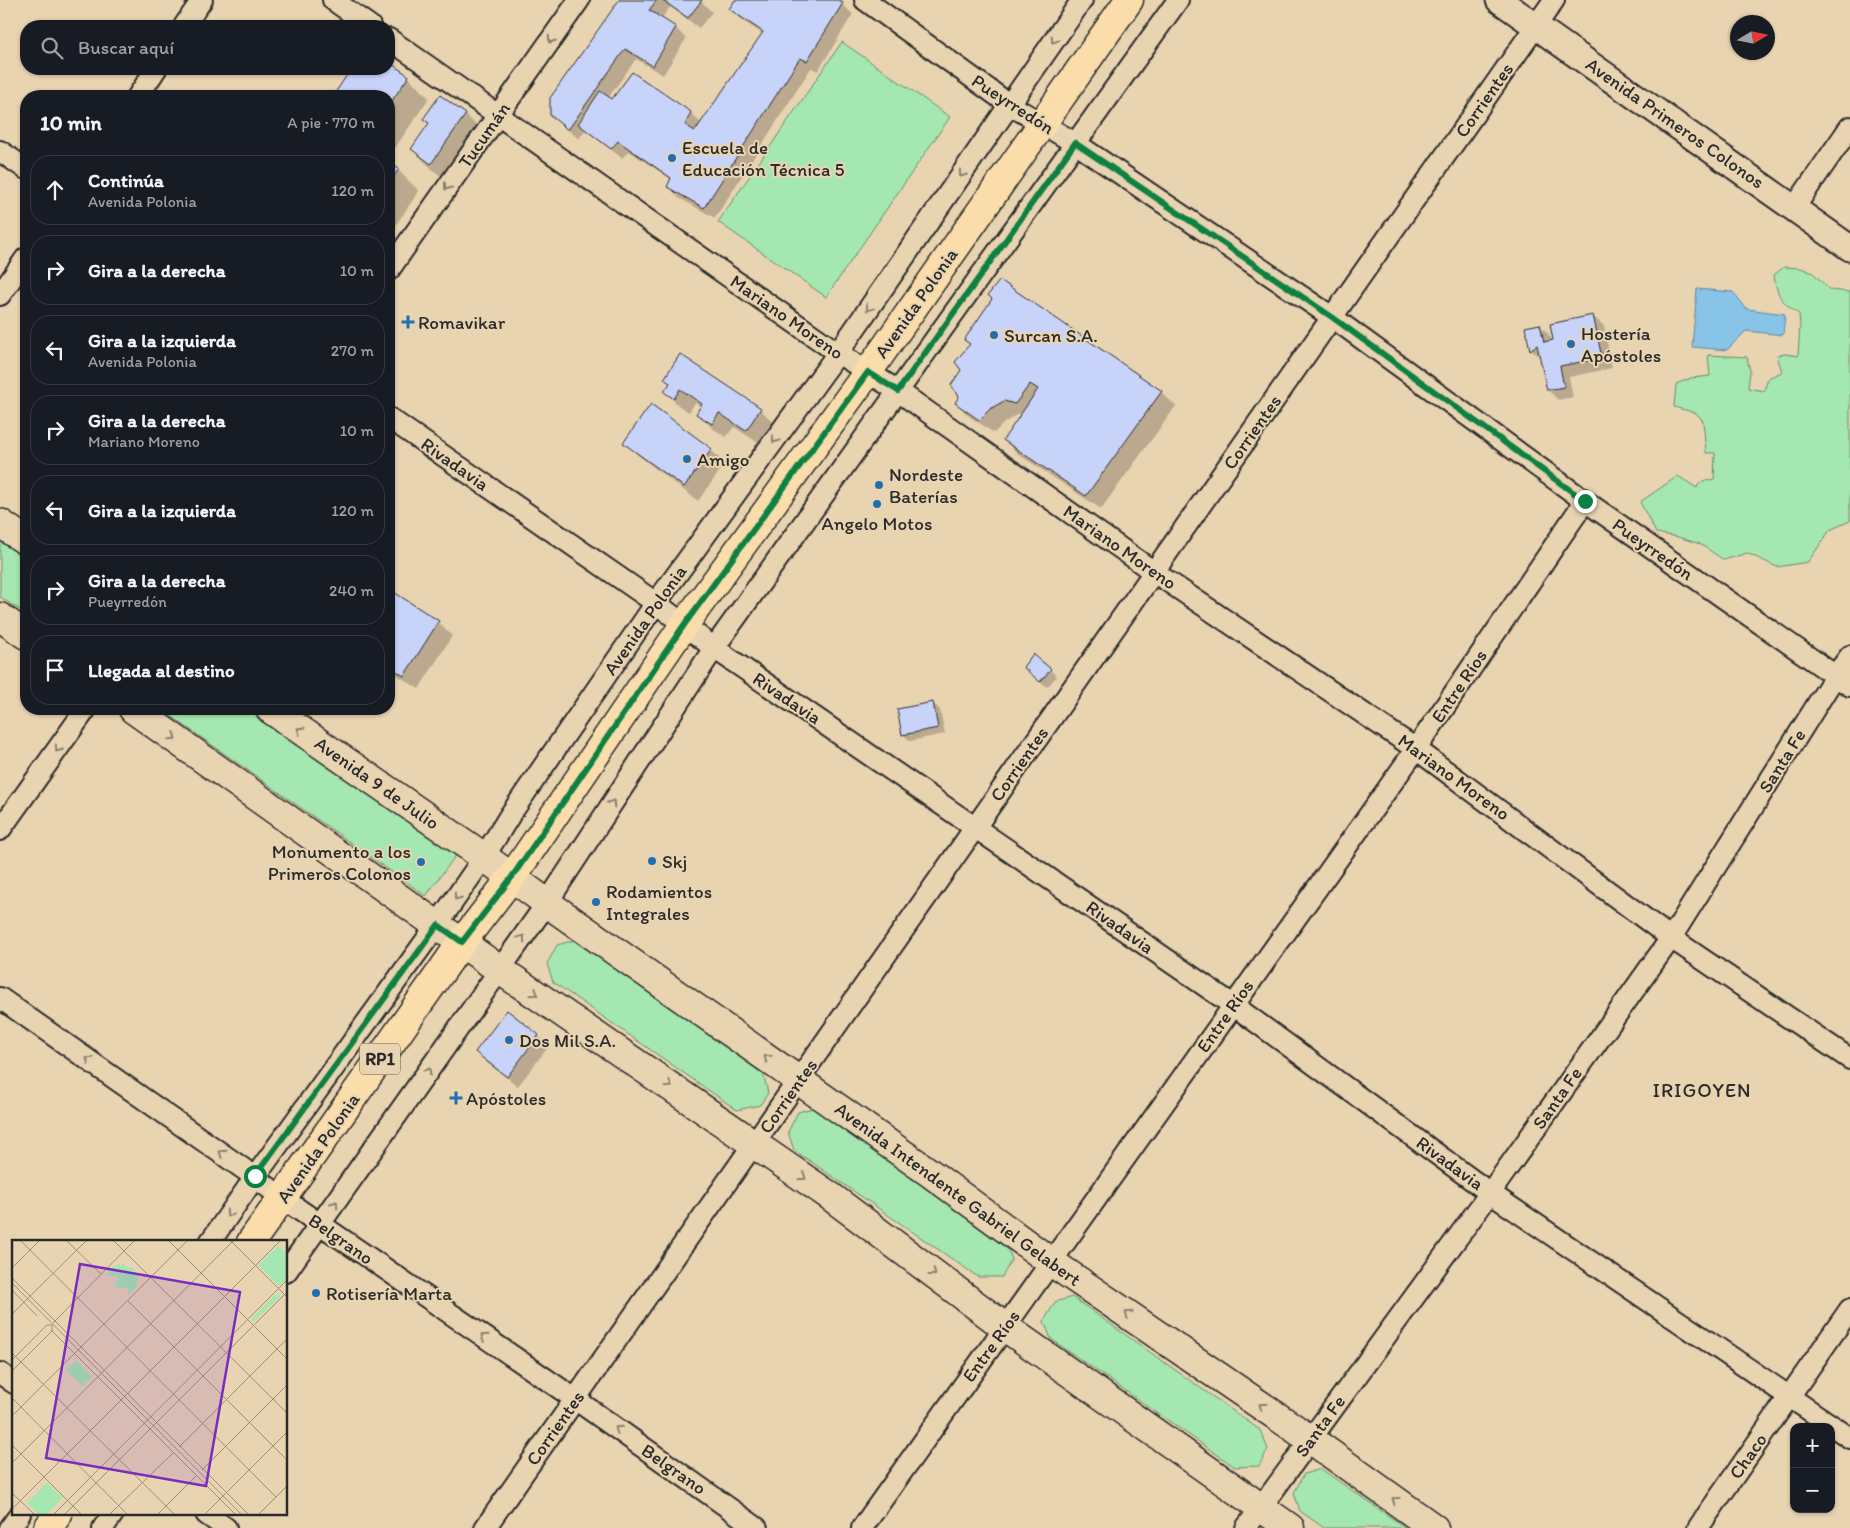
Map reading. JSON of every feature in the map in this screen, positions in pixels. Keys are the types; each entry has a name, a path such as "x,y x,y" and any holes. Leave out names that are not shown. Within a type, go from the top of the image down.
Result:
{"main road":[{"name":"Avenida Polonia","path":"252,1240 462,942 512,877 684,625 868,372 1129,0"},
{"path":"0,523 20,537"},
{"path":"0,617 20,631"},
{"path":"141,715 500,970 756,1143 830,1196 1005,1327 1253,1518 1290,1528"},
{"name":"Avenida 9 de Julio","path":"279,715 484,857"},
{"name":"Avenida Intendente Gabriel Gelabert","path":"484,857 930,1173 1051,1262 1310,1439 1434,1528"},
{"path":"48,1528 57,1516"}],"street":[{"path":"188,20 202,0"},
{"path":"333,0 361,20"},
{"name":"Tucumán","path":"395,261 579,0"},
{"name":"Pueyrredón","path":"865,0 1010,105 1075,143 1332,317 1585,501 1843,681"},
{"name":"Avenida Polonia","path":"211,1240 255,1176 438,925 510,816 656,604 838,353 1082,0"},
{"path":"288,1269 547,903 714,648 1178,0"},
{"name":"Avenida Primeros Colonos","path":"1499,0 1850,248"},
{"name":"Corrientes","path":"485,1528 1554,0"},
{"name":"Mariano Moreno","path":"395,43 838,353 898,391 1154,572 1416,749 1671,938 1850,1059"},
{"path":"142,90 152,75"},
{"path":"1794,208 1850,127"},
{"path":"0,151 20,165"},
{"path":"0,295 20,267"},
{"name":"Rivadavia","path":"395,422 656,604 714,648 1233,1005 1490,1192 1850,1438"},
{"name":"Entre Ríos","path":"862,1528 1416,749 1585,501"},
{"name":"Santa Fe","path":"1253,1518 1490,1192 1671,938 1843,681 1850,656"},
{"path":"0,830 82,715"},
{"name":"Belgrano","path":"0,998 255,1176 282,1198 575,1399 758,1528"},
{"name":"Chaco","path":"1698,1528 1850,1309"},
{"path":"0,1373 12,1382"},
{"path":"10,1528 19,1516"},
{"path":"103,1528 112,1516"},
{"path":"209,1516 226,1528"}],"green space":[{"path":"842,42 950,117 826,297 718,222"},
{"path":"1784,267 1801,268 1813,273 1830,290 1850,292 1850,521 1830,530 1808,562 1777,567 1747,553 1724,560 1700,544 1656,533 1640,502 1678,476 1697,488 1699,483 1714,479 1715,453 1706,453 1703,421 1696,413 1674,407 1676,384 1691,378 1710,376 1708,355 1747,357 1750,371 1748,388 1764,391 1768,378 1782,372 1777,355 1798,356 1799,314 1781,298 1774,275"},
{"path":"0,534 20,548 20,610 0,597"},
{"path":"170,715 261,715 459,851 426,896"},
{"path":"575,940 763,1073 768,1093 760,1105 737,1110 553,982 547,964 557,945"},
{"path":"816,1107 1004,1241 1012,1259 1002,1277 978,1277 794,1150 788,1132 798,1112"},
{"path":"1072,1297 1260,1430 1268,1449 1259,1466 1235,1467 1051,1339 1044,1321 1055,1302"},
{"path":"1321,1469 1406,1528 1324,1528 1300,1511 1294,1493 1304,1474"}],"water":[{"path":"1697,289 1733,292 1747,309 1785,314 1783,335 1746,331 1727,350 1692,347"}],"building":[{"path":"619,0 657,0 649,10 676,27 653,66 625,49 568,130 550,115 550,98"},
{"path":"662,0 702,0 688,18"},
{"path":"735,0 839,0 843,3 807,61 800,58 704,208 667,187 671,178 618,141 611,149 578,124 600,91 612,99 632,72 691,112 685,125 695,131 763,32 729,9"},
{"path":"395,66 409,76 395,96 395,90 337,90 347,75 395,75"},
{"path":"440,95 466,114 431,164 411,149 429,123 423,119"},
{"path":"395,166 399,169 395,175"},
{"path":"1000,280 1162,391 1086,496 1003,440 1038,389 1030,384 1015,404 1004,401 990,409 979,420 955,403 959,396 951,385 961,370 955,362 970,344 964,340 992,299 988,295"},
{"path":"1593,315 1602,358 1560,366 1564,387 1547,390 1537,345 1530,350 1525,327 1540,324 1544,342 1553,340 1550,324"},
{"path":"680,354 761,408 746,431 719,413 712,424 696,414 702,404 680,389 674,399 664,392 670,383 664,379"},
{"path":"651,404 712,449 684,487 623,443"},
{"path":"395,593 439,621 404,676 395,670"},
{"path":"1033,654 1051,669 1040,682 1023,667"},
{"path":"933,702 938,728 902,735 897,709"},
{"path":"507,1010 539,1035 507,1077 475,1052"}],"place":[{"name":"Escuela de Educación Técnica 5","path":"672,158"},
{"name":"Romavikar","path":"408,322"},
{"name":"Surcan S.A.","path":"994,335"},
{"name":"Hostería Apóstoles","path":"1571,344"},
{"name":"Amigo","path":"687,459"},
{"name":"Nordeste Baterías","path":"879,485"},
{"name":"Angelo Motos","path":"877,504"},
{"name":"Skj","path":"652,861"},
{"name":"Monumento a los Primeros Colonos","path":"421,862"},
{"name":"Rodamientos Integrales","path":"596,902"},
{"name":"Dos Mil S.A.","path":"509,1040"},
{"name":"Apóstoles","path":"456,1098"},
{"name":"Rotisería Marta","path":"316,1293"}],"district":[{"name":"IRIGOYEN","path":"1702,1090"}],"route":[{"path":"255,1176 438,925 462,942 512,877 684,625 868,372 898,391 1075,143 1332,317 1585,501"}]}
